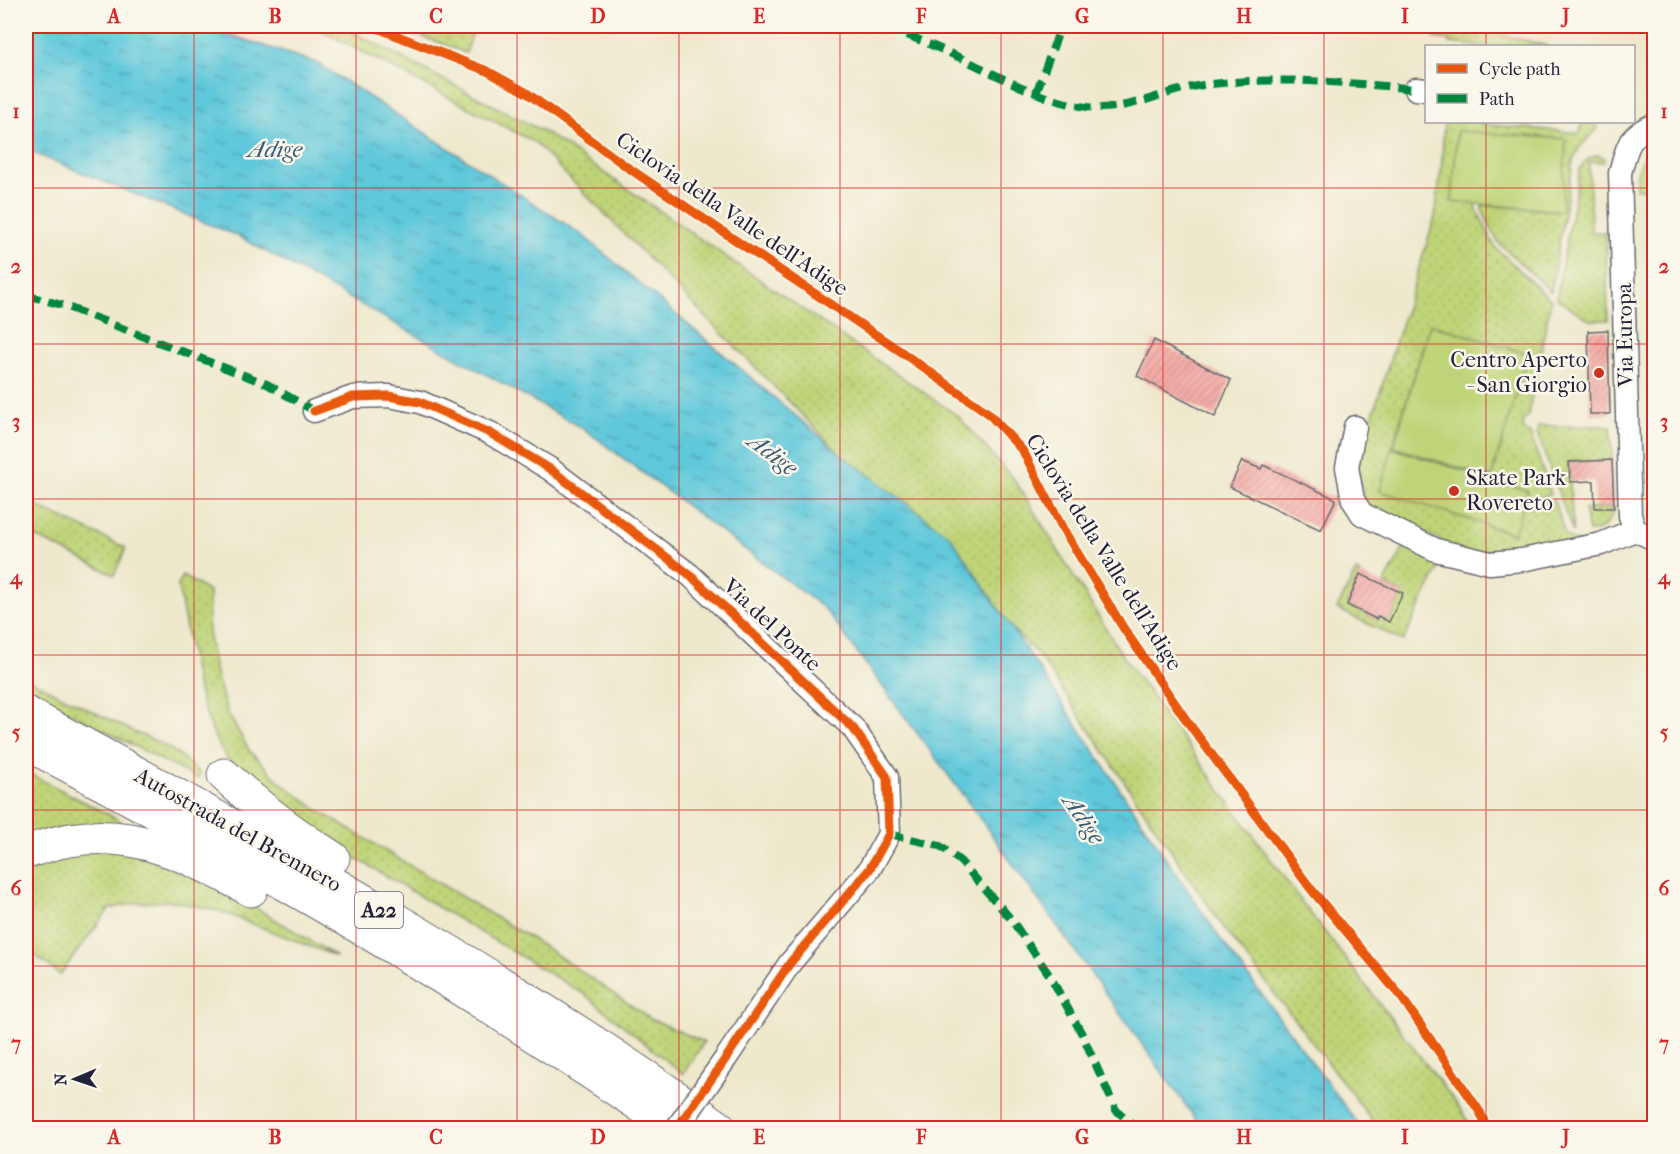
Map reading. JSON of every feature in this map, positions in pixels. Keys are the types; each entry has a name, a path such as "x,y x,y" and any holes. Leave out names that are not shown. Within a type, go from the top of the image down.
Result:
{"highway":[{"name":"Autostrada del Brennero","path":"26,713 200,806 433,941 647,1077 720,1128"},
{"name":"Autostrada del Brennero","path":"26,743 196,833 303,894 524,1028 675,1128"},
{"path":"224,776 301,839 378,886 408,913 433,941"},
{"path":"26,852 55,843 83,838 119,838 143,843 171,850 203,864 276,903 310,917 360,929"}],"street":[{"path":"1628,132 1654,125"},
{"name":"Via Europa","path":"1355,428 1347,467 1353,500 1362,514 1436,550 1490,562 1522,560 1645,534 1630,516 1620,173 1628,132"},
{"name":"Via del Ponte","path":"314,411 353,397 389,396 420,402 490,433 550,469 698,583 853,728 887,777 889,834 869,870 789,963 726,1058 675,1128"}],"green space":[{"path":"313,26 341,26 546,133 958,416 1016,482 1124,658 1304,905 1462,1111 1472,1128 1378,1128 1221,924 1040,657 534,142"},
{"path":"394,26 475,26 466,53"},
{"path":"1391,26 1466,26 1544,45 1467,45 1449,43 1449,40 1434,38 1434,35"},
{"path":"1444,123 1481,123 1580,133 1582,123 1597,125 1598,129 1579,148 1573,161 1551,292 1498,242 1482,210 1482,205 1561,211 1457,131 1452,202 1476,204 1495,247 1551,300 1528,416 1522,422 1524,431 1530,433 1551,494 1535,500 1526,497 1528,491 1491,479 1528,354 1430,324 1392,448 1513,534 1523,505 1530,507 1554,500 1565,535 1585,544 1469,554 1365,505 1357,465 1435,217"},
{"path":"1457,131 1566,139 1562,211 1452,202"},
{"path":"1654,148 1654,158 1644,189 1636,189 1639,166"},
{"path":"1599,155 1604,158 1604,162 1589,162 1591,232 1606,233 1608,320 1589,320 1556,298 1580,169 1588,159"},
{"path":"1430,324 1528,354 1491,478 1393,447"},
{"path":"1540,426 1611,426 1612,460 1569,462 1573,533 1537,433"},
{"name":"Skate Park Rovereto","path":"1392,448 1528,491 1514,534 1380,491"},
{"path":"26,501 126,548 114,575 26,532"},
{"path":"1614,508 1606,525 1594,532 1589,532 1584,509"},
{"path":"1406,544 1443,560 1403,641 1337,609 1356,571 1360,574 1347,605 1376,619 1378,616 1389,621 1403,593 1384,584"},
{"path":"182,575 209,592 208,632 215,670 227,712 249,750 279,781 319,811 542,945 651,1019 704,1042 683,1074 584,994 332,844 232,767 215,738 196,681 178,586"},
{"path":"26,678 160,743 181,756 200,774 198,779 26,690"},
{"path":"26,772 121,821 120,828 56,830 26,834"},
{"path":"118,847 228,891 337,957 219,911 173,901 136,903 109,909 60,975 26,948 26,874 53,855"}],"water":[{"name":"Adige","path":"26,26 202,26 317,63 581,234 842,455 950,536 1219,937 1361,1128 1202,1128 966,799 825,609 584,429 238,236 26,150"}],"building":[{"name":"Centro Aperto - San Giorgio","path":"1608,330 1610,414 1590,414 1588,331"},
{"path":"1154,340 1231,380 1215,417 1137,376"},
{"path":"1612,460 1614,508 1595,508 1594,481 1570,482 1569,462"},
{"path":"1242,461 1261,469 1263,465 1336,499 1321,530 1230,487"},
{"path":"1360,574 1403,593 1389,622 1378,616 1376,619 1347,605"}],"marked path":[{"path":"886,26 1031,91 1080,106 1097,108 1124,106 1190,87 1230,82 1283,80 1416,89"},
{"path":"1036,93 1061,26"},
{"path":"26,295 62,305 267,384 314,411"},
{"path":"889,834 940,846 960,861 1011,919 1050,976 1082,1034 1116,1110 1136,1128"}],"cycle path":[{"name":"Ciclovia della Valle dell'Adige","path":"372,26 487,71 527,93 627,167 988,413 1023,451 1063,529 1124,629 1187,721 1311,889 1402,998 1480,1112 1487,1128"},
{"path":"314,411 353,397 389,396 420,402 490,433 550,469 690,575 853,728 887,777 889,834 869,870 790,963 677,1128"}],"place":[{"name":"Centro Aperto - San Giorgio","path":"1599,373"},
{"name":"Skate Park Rovereto","path":"1454,491"}]}
